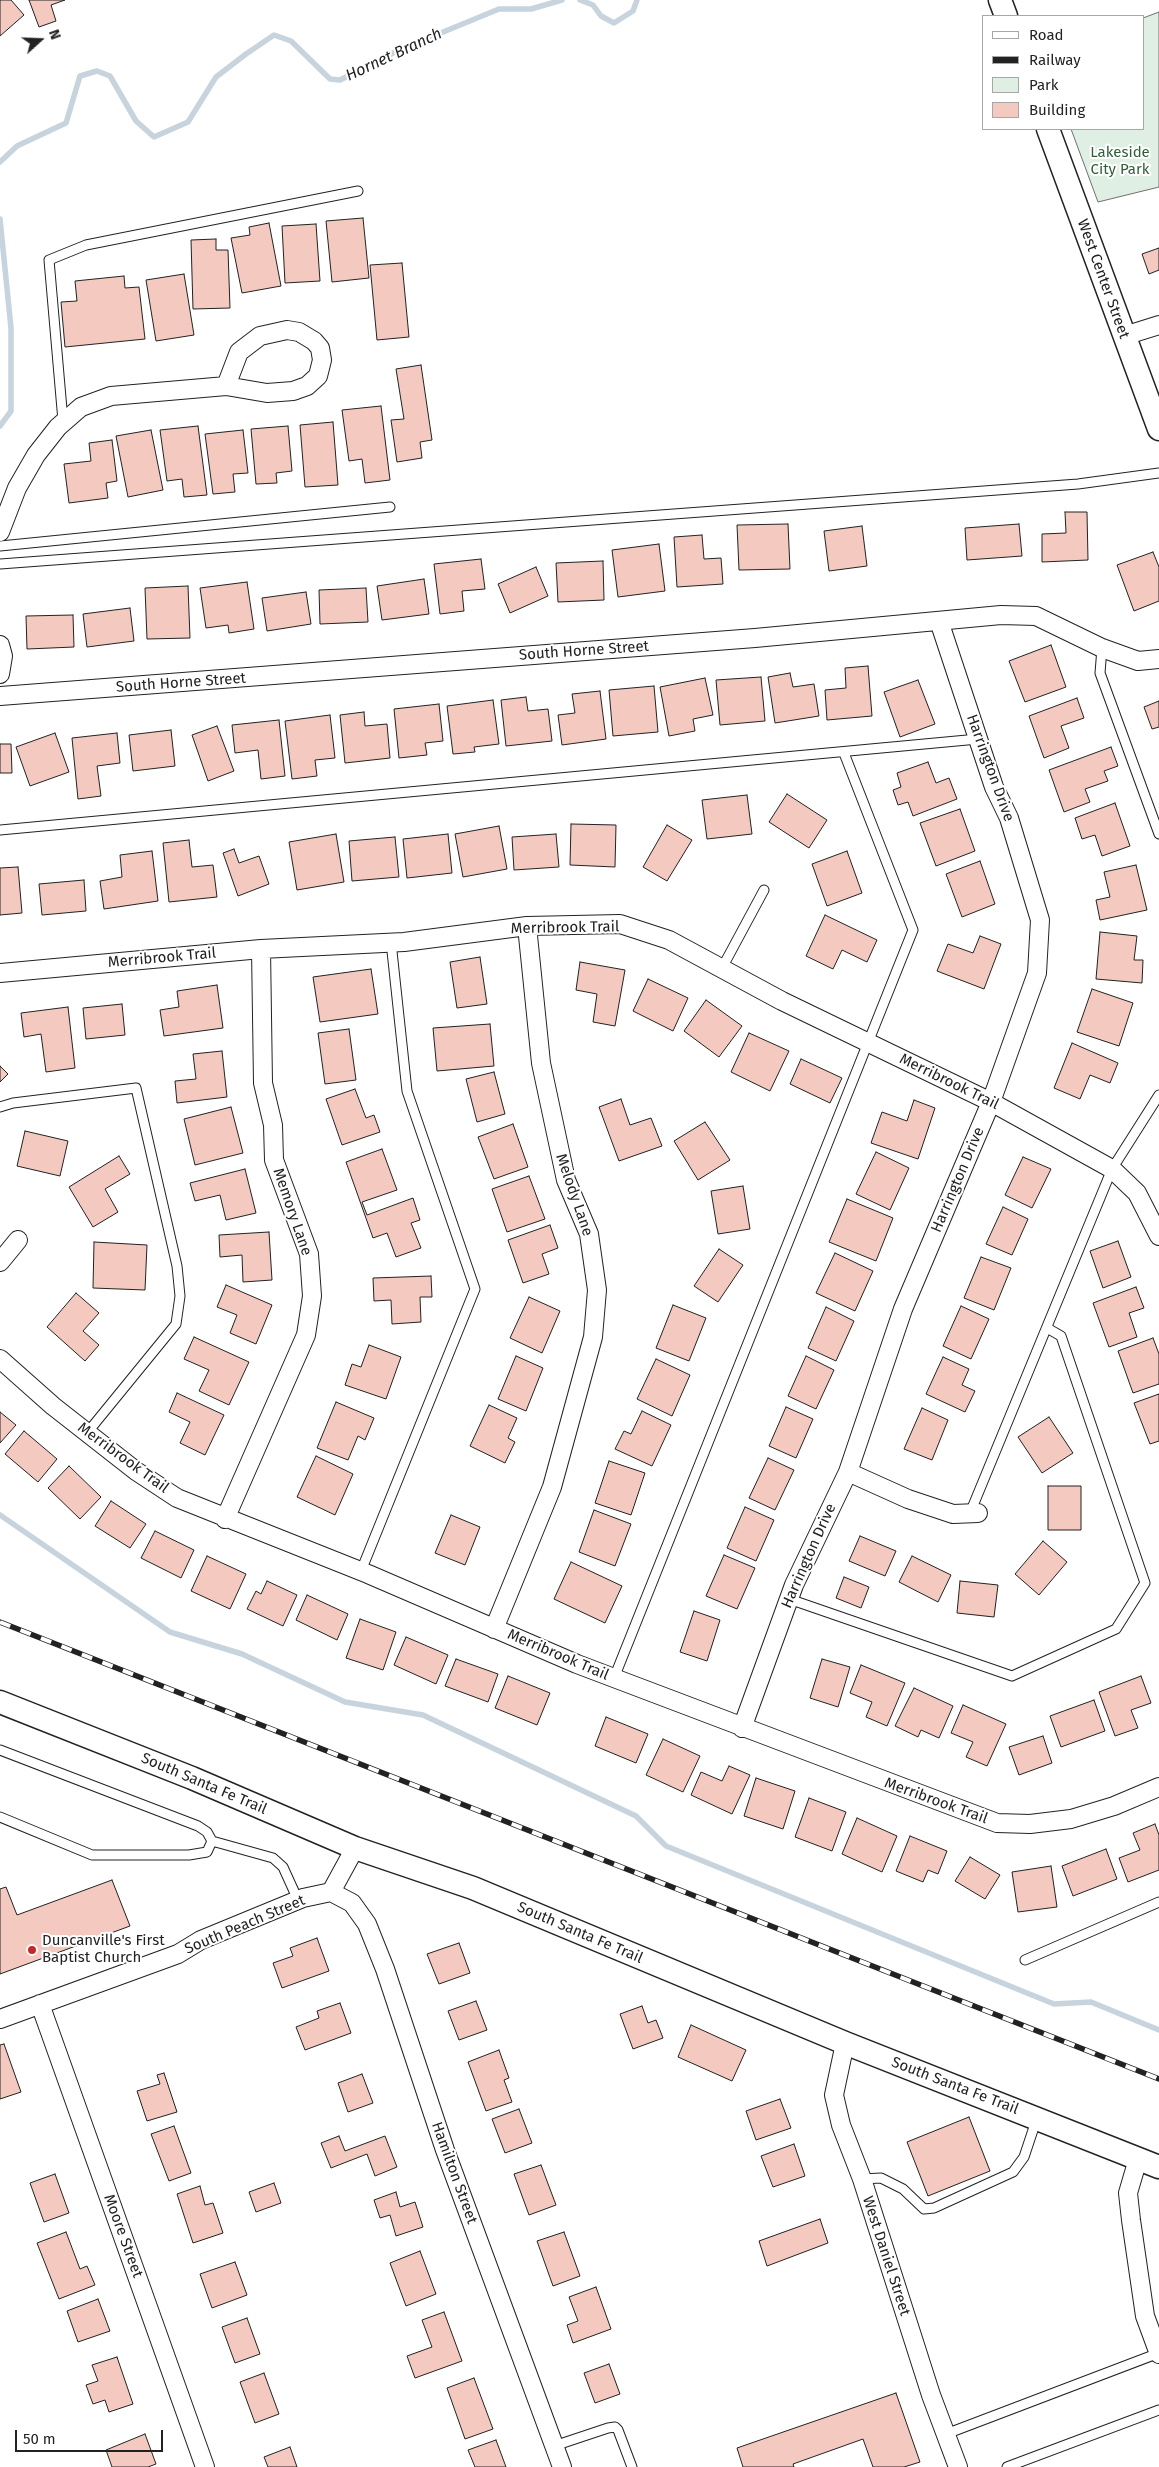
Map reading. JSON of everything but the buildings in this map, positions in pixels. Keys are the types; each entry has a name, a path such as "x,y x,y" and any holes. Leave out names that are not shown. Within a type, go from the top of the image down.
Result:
{"street":[{"path":"1000,0 1006,15"},
{"name":"West Center Street","path":"1048,130 1159,429"},
{"path":"1124,336 1159,325"},
{"path":"0,532 17,488 36,455 63,422 80,407 111,396 226,386 267,393 293,391 307,386 318,376 322,360 320,348 314,341 299,332 287,330 260,336 252,340 239,352 226,386"},
{"name":"South Horne Street","path":"0,696 755,638 1001,615 1036,616 1102,648 1138,662 1159,659"},
{"name":"Harrington Drive","path":"742,1728 789,1599 848,1472 903,1309 991,1102 1037,973 1040,920 1009,818 994,787 939,621"},
{"path":"0,645 3,656 0,674"},
{"name":"Merribrook Trail","path":"0,973 261,949 391,942 528,926 620,924 669,940 782,1001 991,1102 1112,1169 1137,1192 1159,1236"},
{"name":"Melody Lane","path":"494,1629 552,1488 593,1336 596,1290 589,1234 566,1180 540,1063 528,926"},
{"name":"Memory Lane","path":"225,1519 306,1335 312,1296 309,1254 274,1160 273,1125 263,1083 261,949"},
{"path":"0,1262 18,1240"},
{"name":"Merribrook Trail","path":"0,1359 136,1472 177,1498 225,1519 361,1571 494,1629 614,1678 996,1823 1030,1824 1071,1819 1114,1806 1159,1787"},
{"path":"848,1472 908,1499 953,1514 974,1514"},
{"name":"South Santa Fe Trail","path":"0,1702 192,1778 355,1848 472,1888 845,2043 1034,2128 1149,2163"},
{"path":"331,1892 355,1848"},
{"name":"South Peach Street","path":"0,2019 178,1954 201,1940 298,1900 331,1892"},
{"name":"Hamilton Street","path":"331,1892 352,1903 371,1933 385,1969 445,2150 562,2467"},
{"name":"Moore Street","path":"40,2004 205,2467"},
{"name":"West Daniel Street","path":"845,2043 834,2094 841,2125 862,2179 931,2396 958,2467"},
{"path":"1149,2163 1128,2193 1145,2316 1159,2354"}],"lane":[{"path":"63,422 48,260 86,245 358,191"},
{"path":"0,564 1078,484 1159,473"},
{"path":"0,546 390,507"},
{"path":"1102,648 1100,672 1159,834"},
{"path":"0,830 978,740"},
{"path":"614,1678 913,930 844,753"},
{"path":"722,968 764,890"},
{"path":"361,1571 475,1289 407,1091 391,942"},
{"path":"0,1107 14,1103 136,1088 177,1266 180,1296 176,1324 87,1433"},
{"path":"974,1514 1112,1169 1159,1094"},
{"path":"789,1599 1012,1676 1116,1629 1145,1583 1061,1336 1047,1328"},
{"path":"0,1750 198,1826 207,1832 212,1842 273,1858 283,1867 298,1900"},
{"path":"0,1817 92,1854 189,1855 207,1852 212,1842"},
{"path":"1024,1960 1159,1902"},
{"path":"862,2179 881,2178 903,2189 924,2209 934,2208 1013,2172 1024,2157 1034,2128"},
{"path":"946,2434 1159,2354"},
{"path":"1007,2467 1159,2410"},
{"path":"554,2446 615,2427 618,2430 632,2467"}],"green space":[{"name":"Lakeside City Park","path":"1159,12 1159,187 1098,202 1071,130 1144,130 1144,18"}],"waterway":[{"name":"Hornet Branch","path":"0,162 17,146 66,123 80,76 97,71 110,76 136,121 154,137 188,122 216,77 274,35 291,41 330,79 340,80 397,51 499,9 531,9 562,0"},
{"name":"Hornet Branch","path":"580,0 593,5 601,16 614,23 633,11 637,0"},
{"name":"Hornet Branch","path":"0,219 11,328 11,411 0,426"},
{"path":"0,1515 170,1632 242,1654 345,1702 423,1715 636,1816 666,1846 1054,2004 1091,2002 1159,2030"}],"railway":[{"path":"0,1622 1159,2079"}],"place":[{"name":"Duncanville's First Baptist Church","path":"32,1950"}]}
